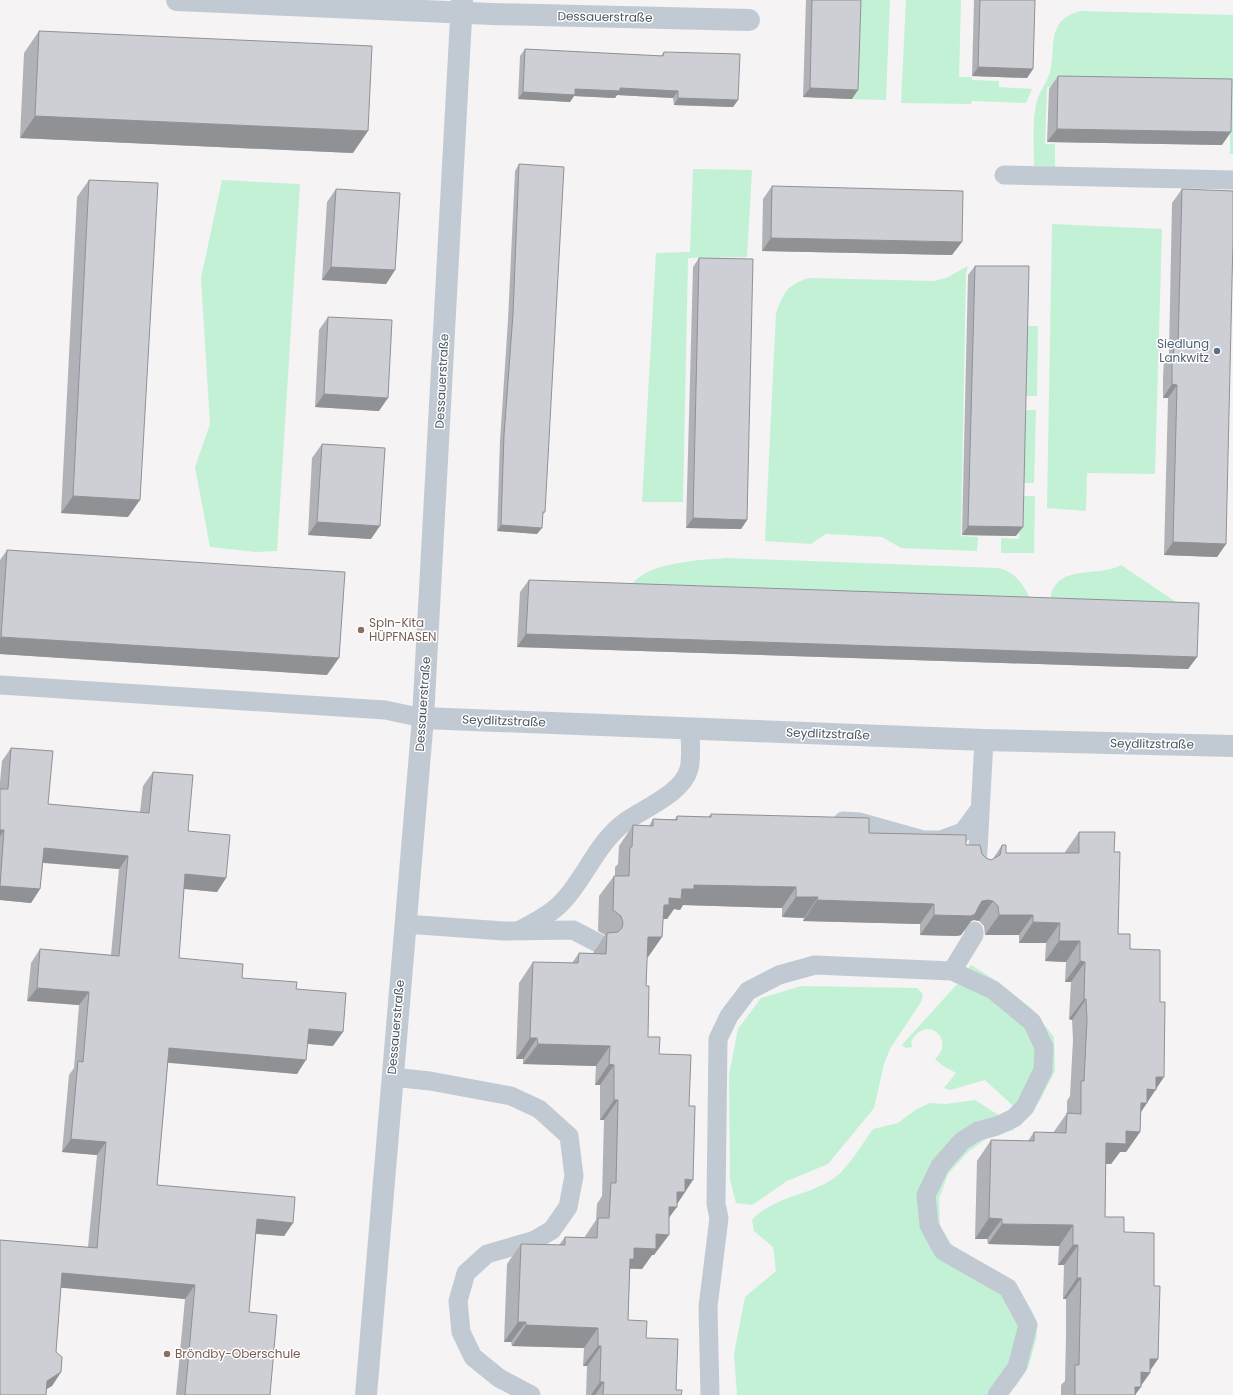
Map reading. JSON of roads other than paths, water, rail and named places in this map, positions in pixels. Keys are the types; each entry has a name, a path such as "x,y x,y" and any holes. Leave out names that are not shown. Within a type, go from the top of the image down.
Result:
{"street":[{"path":"177,0 462,6"},
{"name":"Dessauerstraße","path":"366,1395 423,718 462,6 749,20"},
{"name":"Seydlitzstraße","path":"423,718 984,740 1233,746"}],"lane":[{"path":"1004,176 1233,180"},
{"path":"0,685 385,710 423,718"},
{"path":"518,931 550,914 566,898 604,842 625,822 658,802 679,786 690,769 690,729"},
{"path":"977,869 984,740"},
{"path":"828,821 859,822 923,840 941,840 963,832 980,809"},
{"path":"405,924 518,931 573,930 598,943"},
{"path":"952,971 974,934 974,931"},
{"path":"710,1395 708,1307 719,1218 716,1204 718,1039 729,1016 748,991 779,975 815,965 952,971 993,990 1032,1022 1044,1046 1043,1070 1025,1107 1014,1118 997,1126 978,1131 962,1140 940,1166 926,1195 929,1225 943,1251 1008,1288 1028,1325 1017,1367 997,1395"},
{"path":"392,1077 430,1081 511,1096 539,1109 569,1136 574,1176 568,1207 552,1230 535,1240 486,1254 466,1273 458,1301 461,1332 473,1357 499,1378 531,1395"}],"place":[{"name":"Siedlung Lankwitz","path":"1217,351"},
{"name":"SpIn-Kita HÜPFNASEN","path":"361,630"},
{"name":"Bröndby-Oberschule","path":"167,1354"}]}
